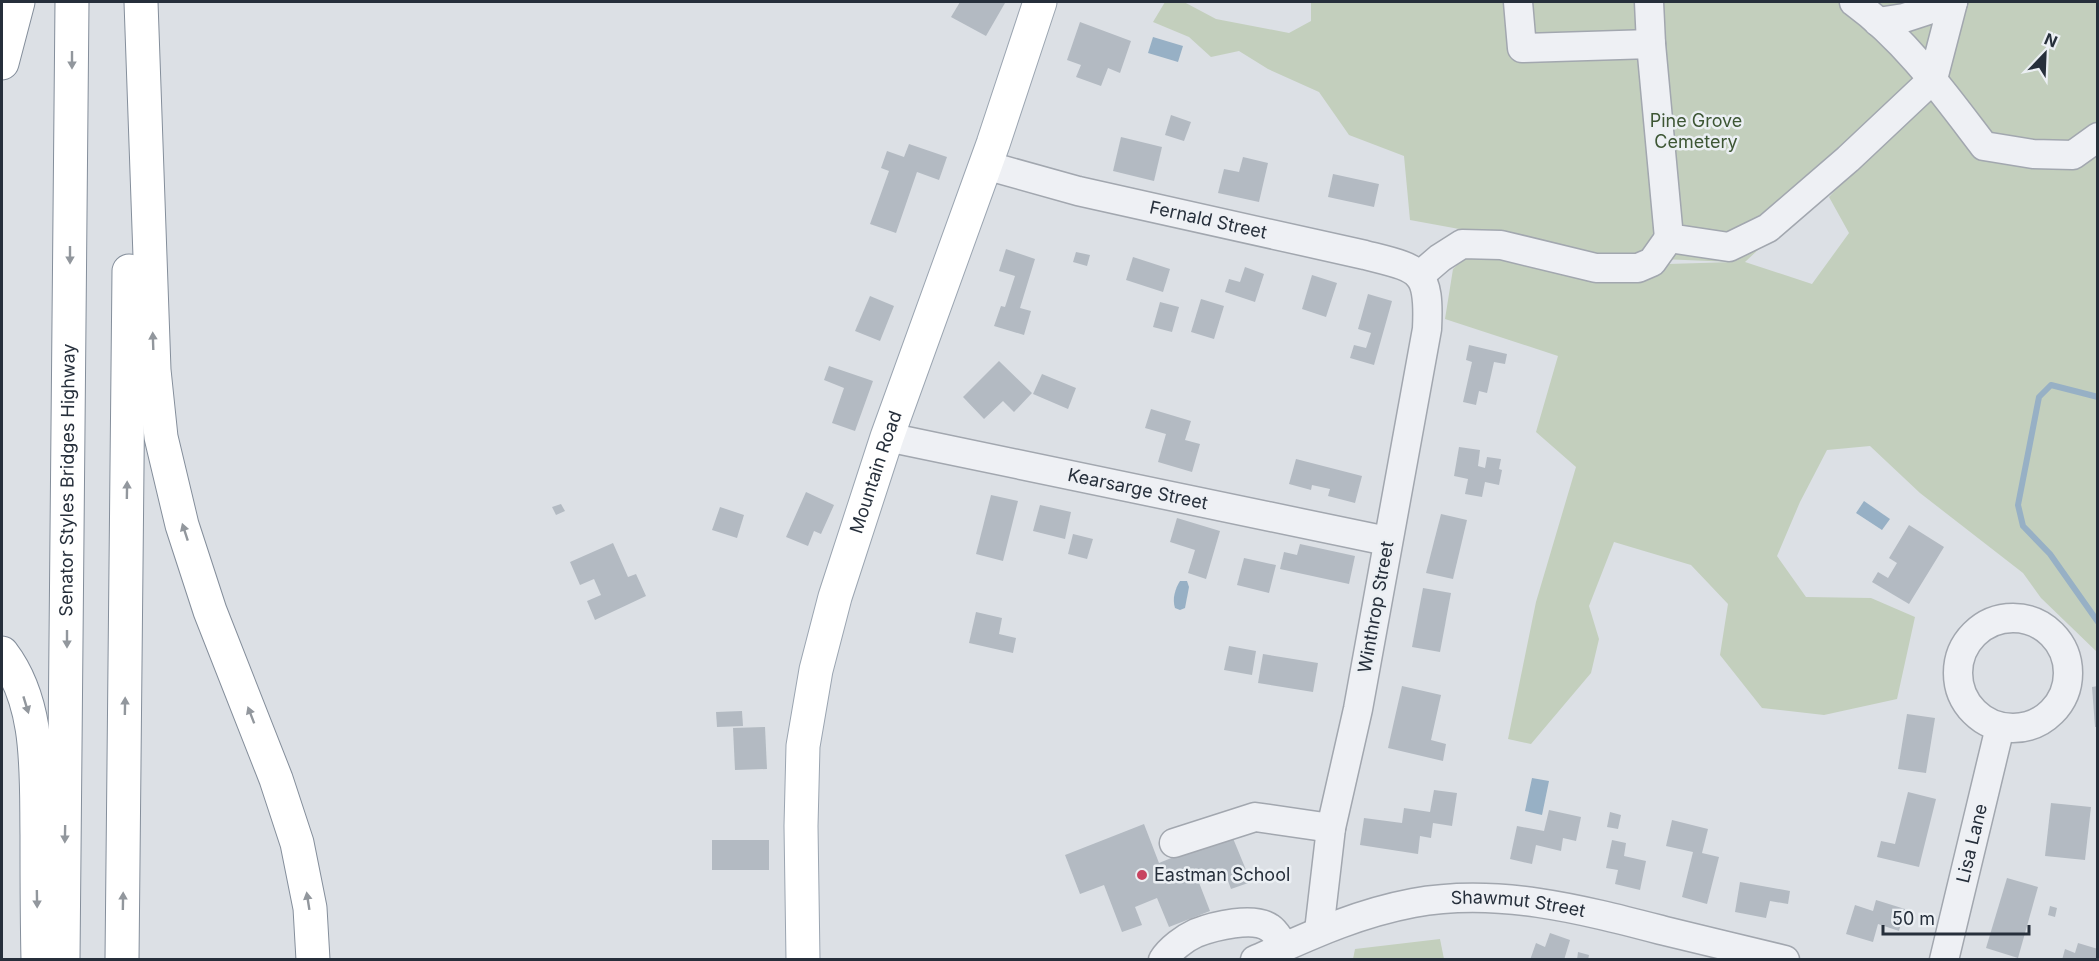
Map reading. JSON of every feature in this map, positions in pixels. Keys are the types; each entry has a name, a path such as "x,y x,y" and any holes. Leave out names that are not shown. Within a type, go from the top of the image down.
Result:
{"main road":[{"path":"2,63 18,2"},
{"name":"Senator Styles Bridges Highway","path":"63,960 72,2"},
{"path":"122,960 132,2"},
{"path":"141,2 154,370 161,437 182,525 210,611 276,778 297,843 310,908 313,960"},
{"name":"Mountain Road","path":"803,960 801,803 803,746 816,670 835,597 888,437 985,165 1040,2"},
{"path":"2,652 11,665 28,706 36,751 38,960"}],"street":[{"path":"1518,2 1522,48 1651,44"},
{"path":"1422,280 1440,258 1462,244 1501,245 1596,268 1638,268 1652,262 1669,238 1649,2"},
{"path":"1854,2 1878,22 1933,79 1984,146 2033,154 2073,155 2097,137"},
{"path":"1669,238 1729,247 1768,228 1848,159 1933,79 1953,2"},
{"path":"1878,22 1904,18 1953,2"},
{"name":"Fernald Street","path":"985,165 1078,191 1408,266 1422,280"},
{"name":"Winthrop Street","path":"1319,931 1331,828 1358,709 1427,329 1428,307 1422,280"},
{"name":"Kearsarge Street","path":"888,437 1388,541"},
{"name":"Lisa Lane","path":"1944,960 2000,727"},
{"path":"1174,843 1255,816 1331,828"},
{"name":"Shawmut Street","path":"1255,960 1349,918 1415,903 1459,898 1504,898 1593,912 1785,960"},
{"path":"1163,960 1183,941 1196,933 1254,921 1270,927 1285,946"}],"green space":[{"name":"Pine Grove Cemetery","path":"1165,2 1184,2 1216,19 1289,33 1311,21 1311,2 2097,2 2097,652 2041,598 2023,573 1920,493 1870,446 1827,450 1800,502 1777,556 1806,597 1871,598 1915,617 1897,699 1824,715 1762,708 1720,655 1728,604 1691,565 1614,542 1589,606 1599,639 1591,673 1531,744 1508,739 1536,602 1576,467 1536,432 1558,356 1445,319 1453,269 1469,253 1626,280 1668,264 1733,262 1613,257 1410,220 1404,156 1349,135 1319,92 1268,69 1239,51 1211,57 1189,37 1153,22","holes":["1911,107 1829,197 1849,233 1812,284 1745,262"]},
{"path":"1440,939 1444,959 1353,959 1355,949"}],"water":[{"path":"1153,37 1183,46 1178,62 1148,53"},
{"path":"1864,501 1890,519 1882,530 1856,513"},
{"path":"1180,581 1187,581 1189,587 1185,608 1180,610 1175,608 1174,601 1175,591"},
{"path":"1532,778 1549,781 1542,815 1525,811"}],"building":[{"path":"960,2 1005,3 986,36 951,17"},
{"path":"1080,22 1131,41 1120,73 1108,68 1101,86 1076,77 1081,65 1067,60"},
{"path":"1171,115 1191,122 1184,141 1165,135"},
{"path":"1121,137 1162,147 1154,181 1113,171"},
{"path":"909,144 947,157 939,180 917,172 896,233 870,224 889,171 881,168 887,151 904,157"},
{"path":"1243,157 1268,163 1259,202 1218,193 1224,169 1239,172"},
{"path":"1333,174 1379,184 1374,207 1328,197"},
{"path":"1006,249 1035,259 1020,308 1031,311 1024,335 994,326 1001,306 1005,307 1015,276 999,271"},
{"path":"1076,252 1090,255 1087,266 1073,262"},
{"path":"1133,257 1170,269 1163,292 1126,280"},
{"path":"1245,267 1264,274 1255,302 1225,292 1229,279 1240,282"},
{"path":"1312,275 1337,283 1326,317 1302,309"},
{"path":"1368,294 1392,301 1374,365 1350,358 1354,345 1366,348 1371,333 1358,329"},
{"path":"870,296 894,306 880,341 855,331"},
{"path":"1201,299 1224,306 1214,339 1191,332"},
{"path":"1160,302 1179,307 1172,332 1153,327"},
{"path":"1469,345 1507,354 1505,364 1494,362 1487,393 1479,391 1476,405 1463,402 1472,362 1466,360"},
{"path":"999,361 1032,393 1014,412 1003,401 984,419 963,397"},
{"path":"829,366 873,381 855,431 832,423 844,388 824,380"},
{"path":"1042,374 1076,388 1068,409 1033,394"},
{"path":"1151,409 1191,421 1185,440 1200,444 1192,472 1158,462 1166,434 1145,428"},
{"path":"1459,447 1480,450 1478,466 1485,468 1487,457 1501,459 1499,469 1502,470 1499,485 1485,482 1482,497 1465,494 1468,479 1454,476"},
{"path":"1296,459 1362,476 1355,503 1328,496 1330,489 1312,485 1311,490 1289,484"},
{"path":"806,492 834,505 821,534 814,531 808,546 786,537"},
{"path":"991,495 1018,501 1003,561 976,554"},
{"path":"561,504 565,511 556,515 552,507"},
{"path":"1040,505 1071,512 1065,539 1033,531"},
{"path":"720,507 744,515 737,538 712,530"},
{"path":"1441,514 1467,520 1453,579 1426,573"},
{"path":"1177,518 1220,531 1206,579 1188,573 1195,550 1170,542"},
{"path":"1909,525 1944,547 1909,604 1872,582 1878,572 1888,578 1897,563 1889,558"},
{"path":"1073,534 1093,539 1087,559 1068,554"},
{"path":"613,543 628,577 636,574 646,596 595,620 587,601 601,595 594,579 580,585 570,562"},
{"path":"1300,544 1355,556 1349,584 1280,569 1284,552 1297,555"},
{"path":"1244,558 1276,565 1269,593 1237,585"},
{"path":"1423,588 1451,593 1440,652 1412,647"},
{"path":"976,612 1002,618 999,634 1016,638 1013,653 969,643"},
{"path":"1229,646 1256,651 1252,675 1224,670"},
{"path":"1263,654 1318,663 1313,692 1258,683"},
{"path":"1402,686 1441,695 1431,740 1446,744 1443,761 1388,748"},
{"path":"2098,686 2098,727 2095,727 2092,687"},
{"path":"742,711 743,726 717,727 716,712"},
{"path":"1907,714 1935,718 1926,773 1898,769"},
{"path":"765,727 767,769 735,770 733,728"},
{"path":"1434,790 1457,793 1452,826 1433,823 1431,838 1420,836 1418,854 1360,845 1364,818 1402,823 1404,808 1430,812"},
{"path":"1908,792 1936,799 1919,867 1877,857 1881,841 1895,844"},
{"path":"2051,803 2091,807 2085,860 2045,856"},
{"path":"1549,810 1581,817 1576,841 1563,838 1561,851 1536,845 1532,864 1510,859 1517,826 1544,831"},
{"path":"1610,812 1621,815 1618,829 1607,827"},
{"path":"1672,820 1708,829 1702,853 1719,857 1707,904 1682,897 1693,852 1666,846"},
{"name":"Eastman School","path":"1144,824 1159,863 1213,841 1230,831 1251,882 1231,889 1224,870 1198,880 1210,911 1169,927 1157,898 1135,907 1142,925 1122,932 1104,885 1080,894 1065,855"},
{"path":"712,840 769,840 769,870 712,870"},
{"path":"1612,840 1626,843 1624,856 1646,861 1640,890 1615,884 1618,870 1606,868"},
{"path":"2007,878 2038,887 2018,958 1986,948"},
{"path":"1740,882 1790,891 1788,904 1770,901 1766,918 1735,912"},
{"path":"1876,900 1905,909 1899,931 1878,924 1873,942 1846,934 1855,905 1873,911"},
{"path":"2050,906 2057,908 2055,917 2048,915"},
{"path":"1550,933 1570,940 1564,960 1530,960 1536,943 1545,947"},
{"path":"2078,943 2098,949 2098,960 2062,960 2065,949 2075,953"},
{"path":"1578,952 1589,955 1588,960 1577,960"}],"waterway":[{"path":"2098,397 2051,385 2039,397 2018,505 2023,526 2050,554 2098,622"}],"place":[{"name":"Eastman School","path":"1142,875"}]}
